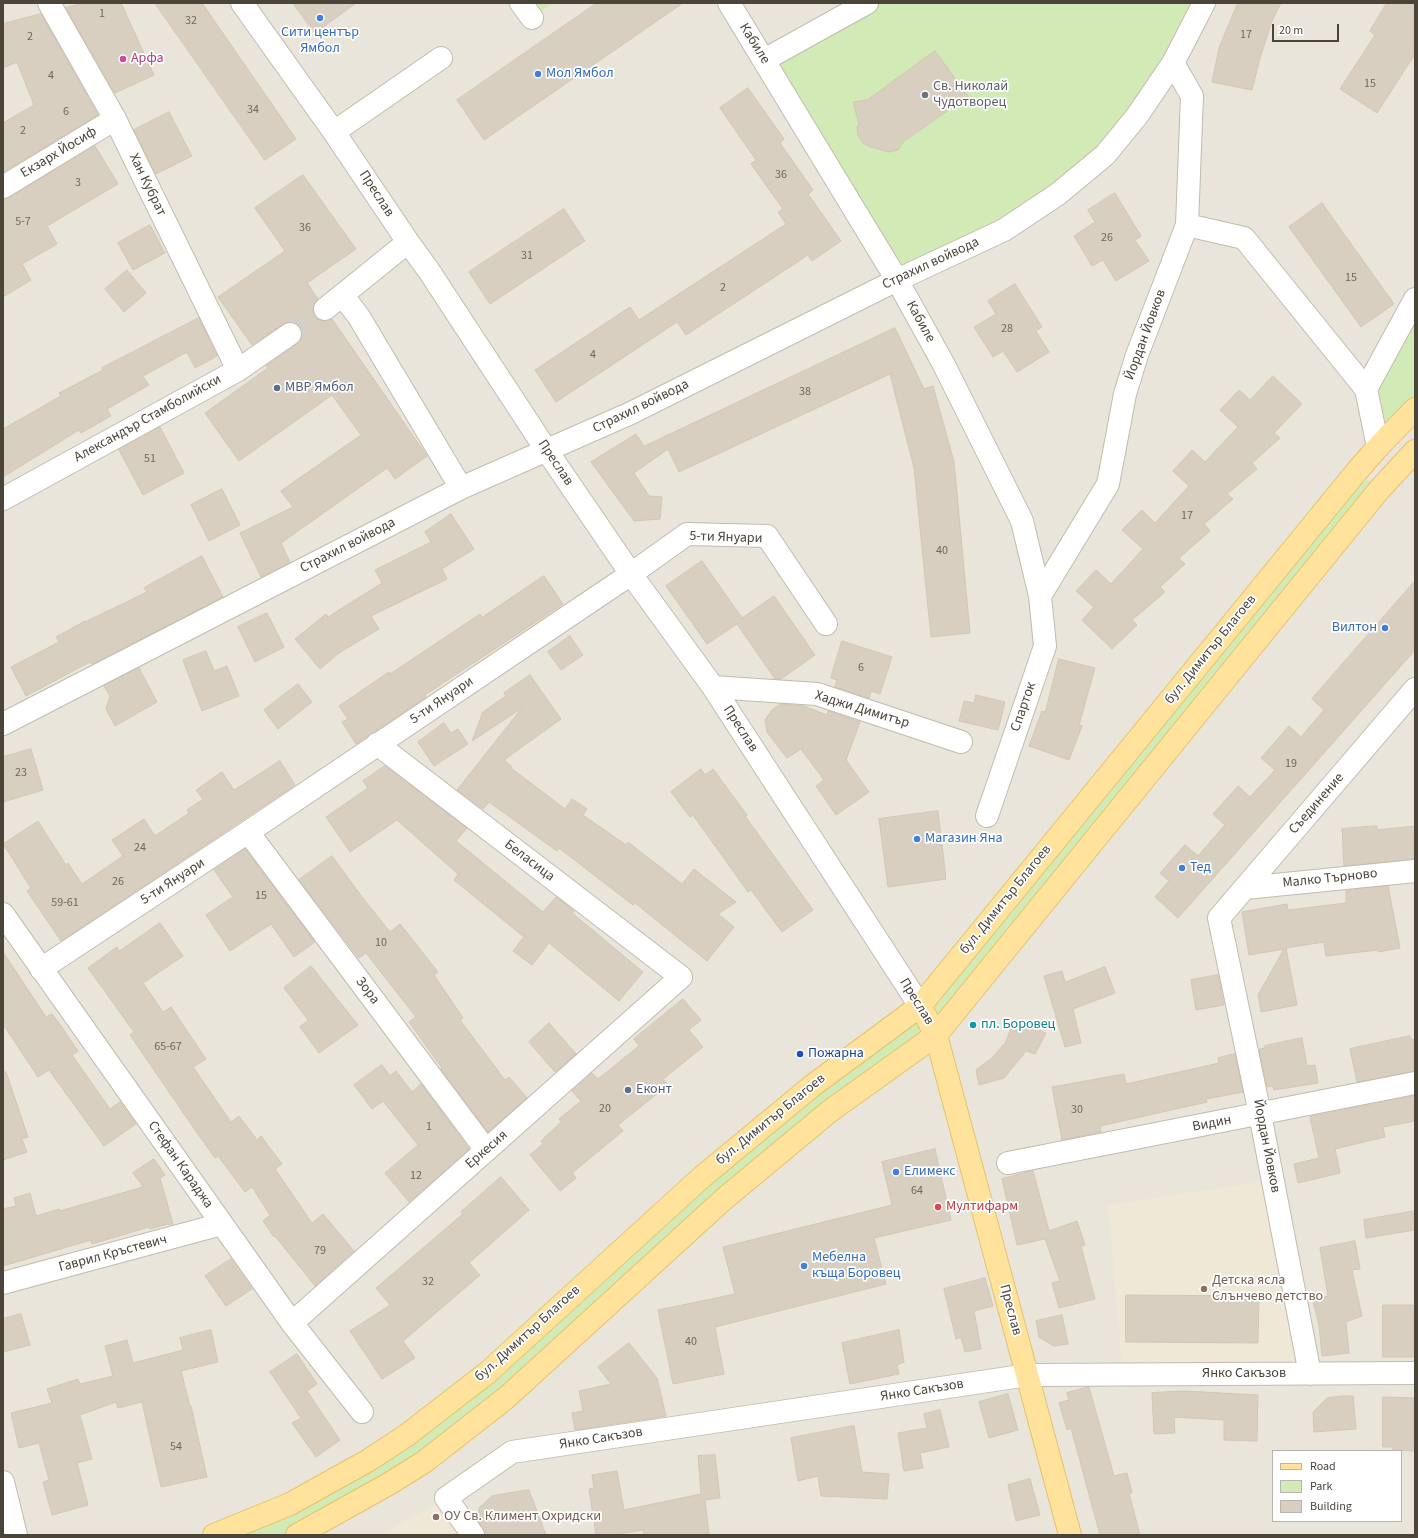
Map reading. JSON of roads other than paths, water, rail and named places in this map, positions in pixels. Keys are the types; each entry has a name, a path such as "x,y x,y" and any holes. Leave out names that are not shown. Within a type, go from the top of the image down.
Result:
{"main road":[{"name":"бул. Димитър Благоев","path":"214,1535 290,1504 369,1460 407,1435 487,1373 702,1177 812,1086 920,1006 1378,447 1415,409"},
{"name":"бул. Димитър Благоев","path":"297,1535 387,1485 424,1462 506,1398 724,1199 830,1111 936,1035 1374,496 1415,451"},
{"name":"Преслав","path":"920,1006 936,1035 1070,1535"}],"street":[{"name":"Хан Кубрат","path":"50,3 115,119 238,370"},
{"name":"Преслав","path":"242,3 334,132 631,574 713,687 920,1006"},
{"name":"Кабиле","path":"729,3 897,280 943,363 1022,522 1040,596"},
{"path":"764,60 867,3"},
{"name":"Страхил войвода","path":"3,724 461,488 631,413 897,280 1004,230 1058,194 1105,155 1137,116 1173,63 1204,3"},
{"path":"334,132 441,58"},
{"name":"Йордан Йовков","path":"1040,596 1108,484 1125,394 1137,355 1187,225 1192,96 1173,63"},
{"name":"Екзарх Йосиф","path":"3,187 115,119"},
{"path":"1187,225 1244,238 1366,389 1378,447"},
{"path":"325,309 408,242"},
{"path":"343,296 359,317 461,488"},
{"path":"1366,389 1415,300"},
{"name":"Александър Стамболийски","path":"3,499 238,370 290,334"},
{"name":"5-ти Януари","path":"41,969 248,832 631,574 687,534 767,536 826,624"},
{"name":"Спарток","path":"987,816 1044,646 1040,596"},
{"name":"Хаджи Димитър","path":"713,687 817,694 961,742"},
{"name":"Съединение","path":"1219,918 1415,689"},
{"name":"Беласица","path":"377,744 681,978"},
{"name":"Зора","path":"248,832 486,1150"},
{"name":"Малко Търново","path":"1245,888 1415,871"},
{"name":"Стефан Караджа","path":"3,914 292,1322 362,1412"},
{"name":"Йордан Йовков","path":"1219,918 1260,1114 1310,1374"},
{"name":"Еркесия","path":"292,1322 681,978"},
{"name":"Видин","path":"1008,1163 1415,1083"},
{"name":"Гаврил Кръстевич","path":"3,1283 222,1224"},
{"name":"Янко Сакъзов","path":"472,1535 446,1498 512,1452 1028,1375 1415,1373"},
{"path":"3,1482 16,1535"}],"tunnel":[{"path":"290,334 325,309"}],"place":[{"name":"Сити център Ямбол","path":"320,18"},
{"name":"Арфа","path":"123,59"},
{"name":"Мол Ямбол","path":"538,74"},
{"name":"Св. Николай Чудотворец","path":"925,95"},
{"name":"МВР Ямбол","path":"277,388"},
{"name":"Вилтон","path":"1385,628"},
{"name":"Магазин Яна","path":"917,839"},
{"name":"Тед","path":"1182,868"},
{"name":"пл. Боровец","path":"973,1025"},
{"name":"Пожарна","path":"800,1054"},
{"name":"Еконт","path":"628,1090"},
{"name":"Елимекс","path":"896,1172"},
{"name":"Мултифарм","path":"938,1207"},
{"name":"Мебелна къща Боровец","path":"804,1266"},
{"name":"Детска ясла Слънчево детство","path":"1204,1289"},
{"name":"ОУ Св. Климент Охридски","path":"436,1517"}]}
